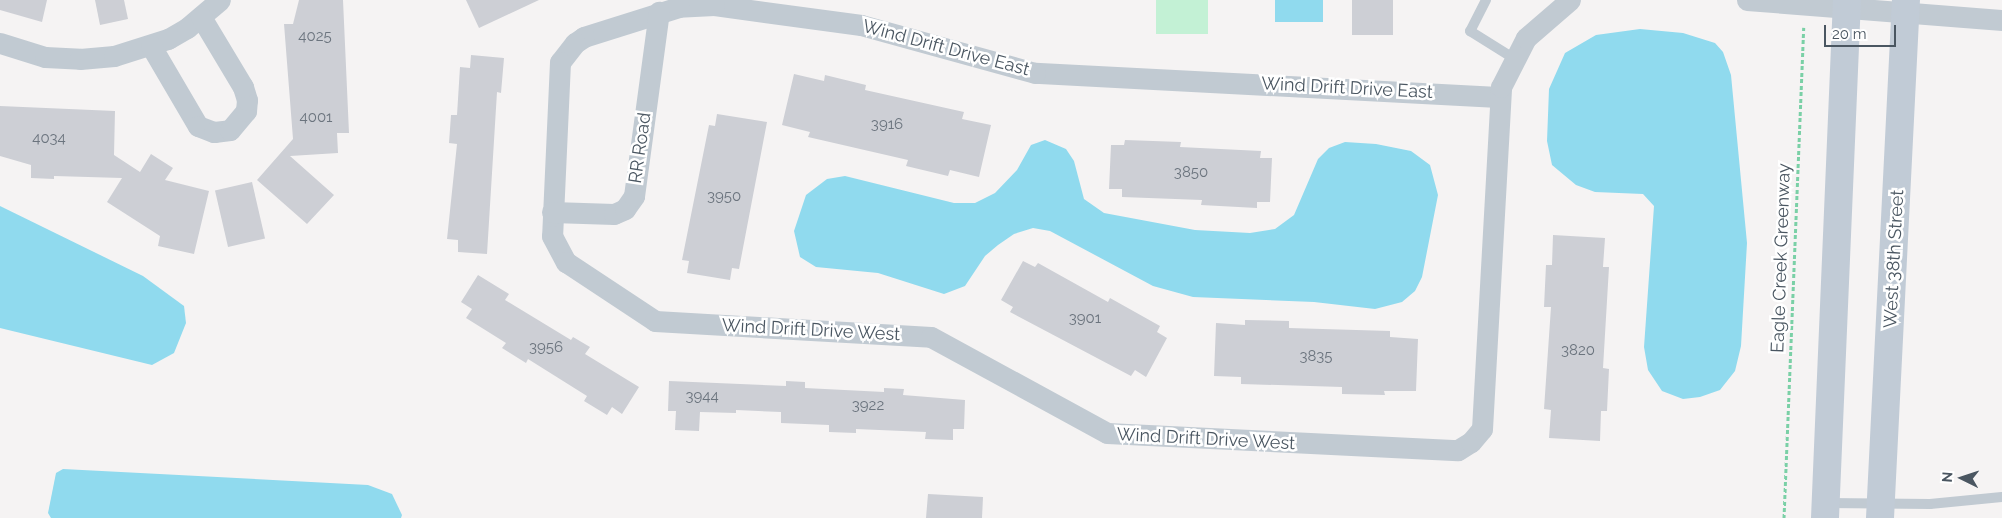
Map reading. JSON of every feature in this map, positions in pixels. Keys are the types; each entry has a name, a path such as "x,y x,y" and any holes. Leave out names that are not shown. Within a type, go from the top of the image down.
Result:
{"main road":[{"path":"1826,511 1847,4"},
{"name":"West 38th Street","path":"1880,512 1906,7"}],"street":[{"path":"0,43 24,52 69,59 114,56 151,46 187,28 220,0"},
{"path":"1747,0 1906,7 2002,20"},
{"name":"Wind Drift Drive West","path":"552,212 552,236 566,262 654,322 931,337 1107,433 1449,452 1464,448 1482,429 1498,97 1513,58 1526,38 1565,1"},
{"name":"Wind Drift Drive East","path":"552,212 560,62 574,43 584,37 679,7 714,5 861,25 1035,73 1498,97"},
{"name":"RR Road","path":"552,212 614,214 625,208 634,196 659,12"},
{"path":"151,46 198,126 214,132 230,130 246,111 247,100 243,87 201,17"}],"lane":[{"path":"1486,0 1470,31 1513,58"},
{"path":"1826,511 1880,512 2002,497"}],"path":[{"name":"Eagle Creek Greenway","path":"1784,518 1805,4"}],"green space":[{"path":"1156,0 1208,0 1208,34 1156,34"}],"water":[{"path":"1275,0 1323,0 1323,22 1275,22"},
{"path":"1640,29 1683,33 1715,43 1723,52 1731,75 1747,243 1741,346 1735,371 1720,390 1700,397 1683,399 1662,391 1648,370 1644,347 1654,206 1643,194 1595,192 1576,185 1552,165 1547,141 1549,89 1565,53 1596,35"},
{"path":"1045,140 1066,149 1074,161 1084,199 1104,213 1195,230 1250,233 1275,229 1294,215 1318,159 1329,148 1345,142 1376,144 1411,151 1430,165 1438,195 1422,277 1415,291 1402,302 1375,309 1314,302 1193,297 1153,286 1050,231 1033,228 1014,234 998,245 985,256 965,286 944,294 878,273 816,267 800,257 794,231 806,195 827,179 845,176 954,203 975,203 995,193 1017,170 1031,145"},
{"path":"0,206 143,276 184,306 186,323 174,353 152,365 0,328"},
{"path":"63,469 368,485 392,494 402,515 401,518 51,518 48,513 56,473"}],"building":[{"path":"0,0 47,0 42,22 0,10"},
{"path":"95,0 124,0 128,19 100,25"},
{"path":"299,0 343,0 349,133 337,133 338,153 290,156 334,195 307,224 257,180 293,139 284,24 293,24"},
{"path":"466,0 539,0 479,28"},
{"path":"1352,0 1393,0 1393,35 1352,35"},
{"path":"471,55 504,58 501,93 497,92 487,254 458,252 458,240 447,239 457,144 449,143 451,115 457,115 460,67 470,68"},
{"path":"794,74 824,81 825,75 866,85 865,90 964,112 962,119 991,125 979,177 950,170 948,176 906,166 908,160 808,137 810,132 782,125"},
{"path":"0,106 115,111 114,155 140,172 151,154 173,168 165,180 209,191 194,254 158,246 160,236 107,202 122,178 54,176 54,179 31,178 31,165 0,156"},
{"path":"717,114 767,122 739,269 732,268 730,280 687,273 689,261 682,260 709,125 715,126"},
{"path":"1125,140 1181,142 1180,147 1261,151 1260,158 1272,158 1270,202 1257,202 1257,208 1201,205 1202,200 1122,197 1122,189 1109,189 1111,145 1124,145"},
{"path":"252,182 265,239 228,247 215,191"},
{"path":"1553,235 1605,238 1603,267 1609,267 1603,368 1609,369 1607,411 1601,411 1600,441 1549,438 1551,410 1544,409 1551,307 1544,307 1546,265 1552,265"},
{"path":"1023,261 1035,267 1038,263 1108,302 1110,298 1160,326 1157,332 1167,338 1146,377 1135,370 1131,376 1010,312 1013,307 1001,300"},
{"path":"478,275 509,294 505,300 571,340 573,337 590,347 585,354 639,387 622,414 612,407 607,415 584,401 587,396 528,359 526,363 502,348 506,343 466,318 472,309 461,302"},
{"path":"1245,320 1289,321 1289,328 1390,331 1390,337 1418,339 1416,391 1384,391 1385,395 1342,394 1342,387 1241,384 1241,377 1214,376 1216,323 1245,325"},
{"path":"669,381 786,386 786,381 805,382 805,388 884,392 884,388 904,389 903,395 965,400 964,429 953,429 953,440 925,439 926,432 856,429 856,433 829,432 829,425 781,423 781,412 736,410 736,413 700,412 699,431 675,430 676,411 668,411"},
{"path":"928,494 983,497 982,518 926,518"}]}
